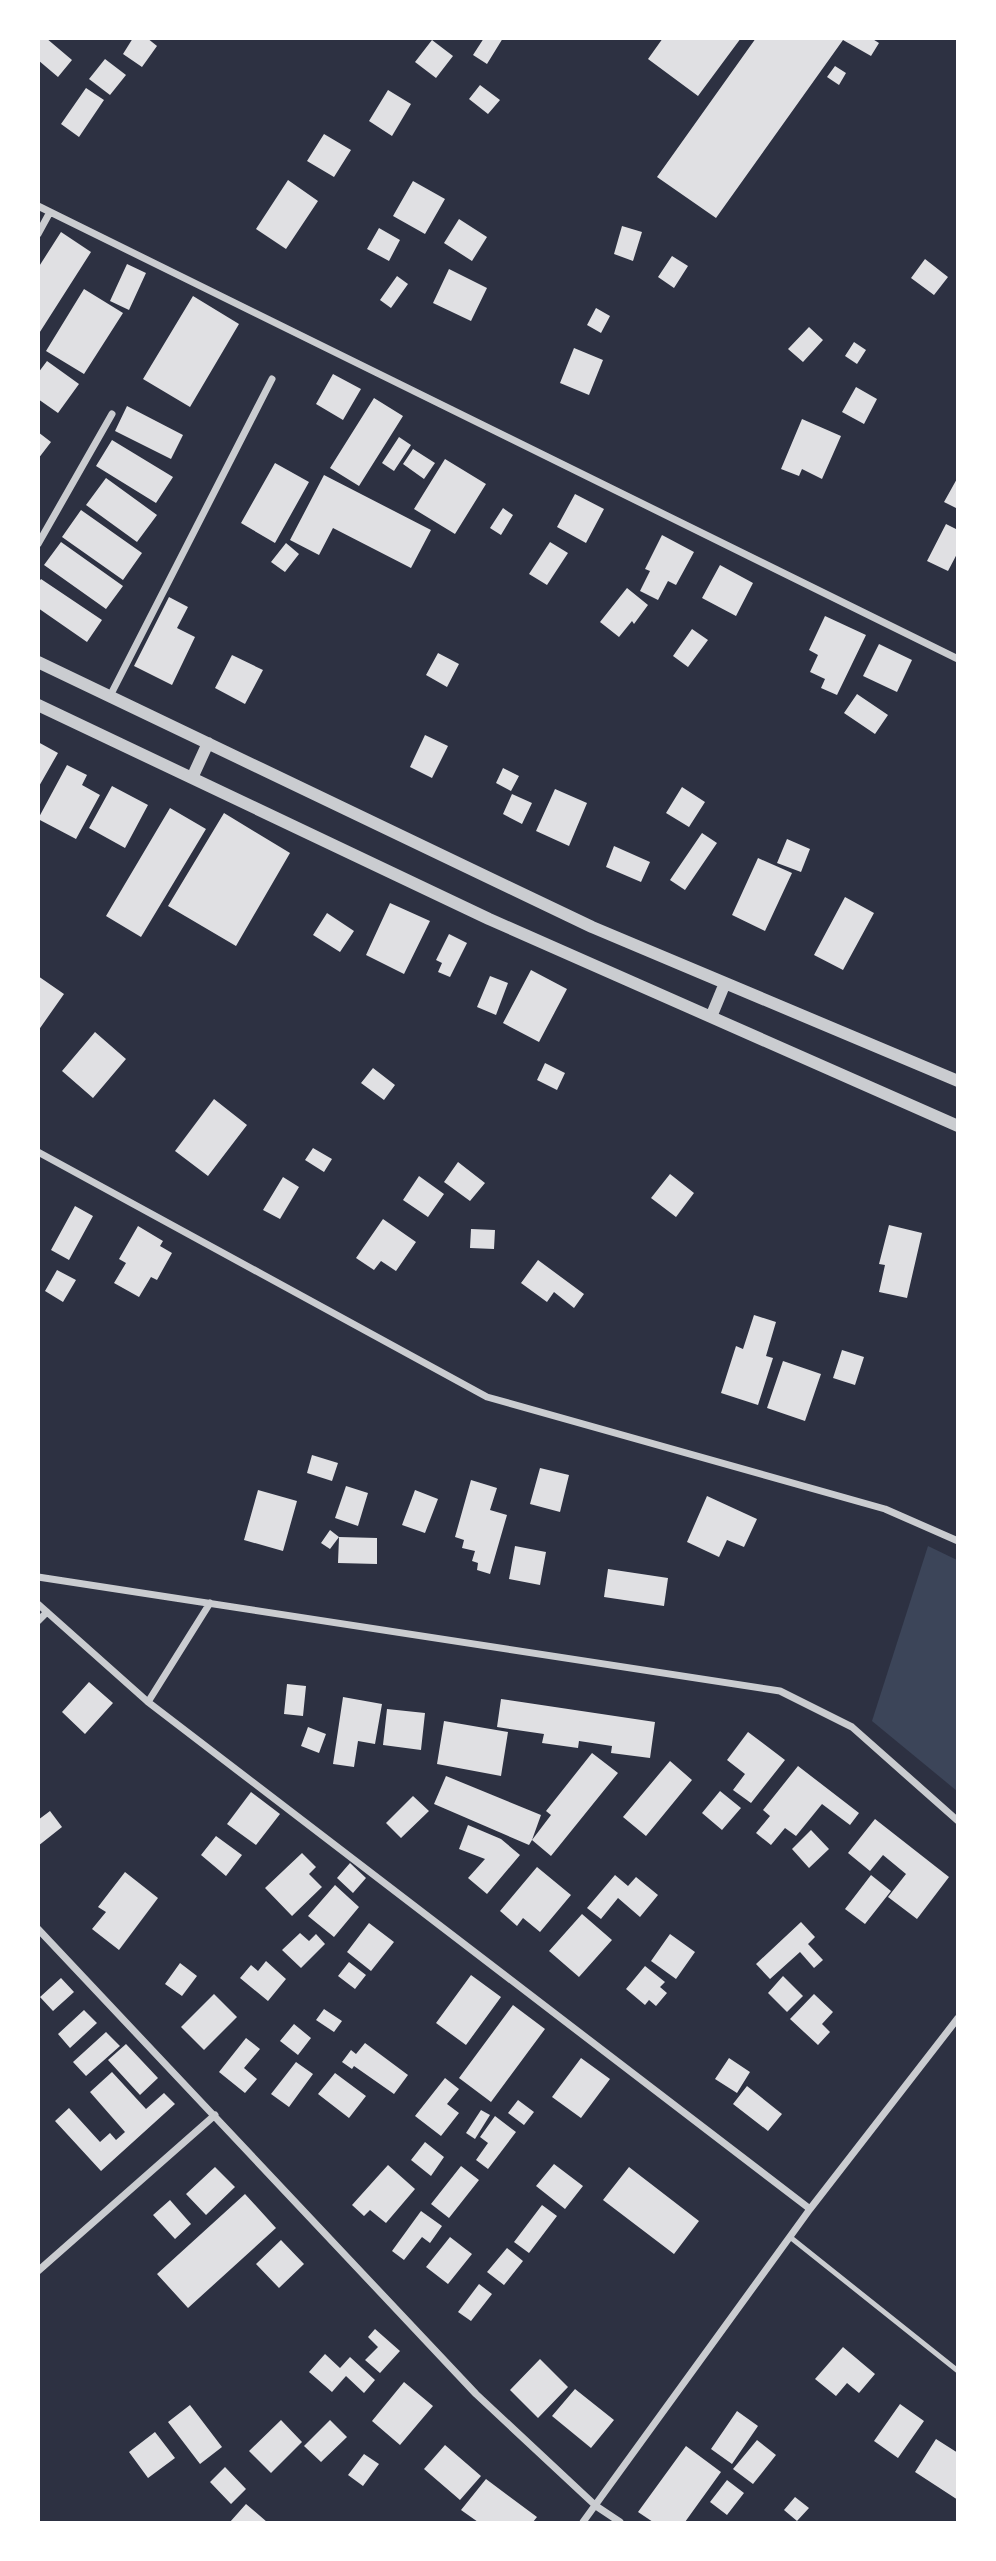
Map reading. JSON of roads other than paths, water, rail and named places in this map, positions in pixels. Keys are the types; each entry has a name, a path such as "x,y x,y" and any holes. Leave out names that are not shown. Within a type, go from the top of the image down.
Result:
{"street":[{"path":"38,206 957,659"},
{"path":"38,234 50,212"},
{"path":"110,696 272,379"},
{"path":"38,544 112,414"},
{"path":"38,662 593,927 957,1081"},
{"path":"38,705 489,919 957,1126"},
{"path":"192,778 208,743"},
{"path":"711,1017 724,983"},
{"path":"38,1152 487,1397 885,1509 957,1541"},
{"path":"38,1577 780,1691 852,1727 957,1821"},
{"path":"148,1702 210,1603"},
{"path":"38,1604 148,1702 810,2209"},
{"path":"38,1621 47,1612"},
{"path":"38,1929 475,2394 596,2506 620,2522"},
{"path":"583,2522 810,2209 957,2018"},
{"path":"38,2271 215,2115"}],"lane":[{"path":"790,2236 957,2371"}]}
